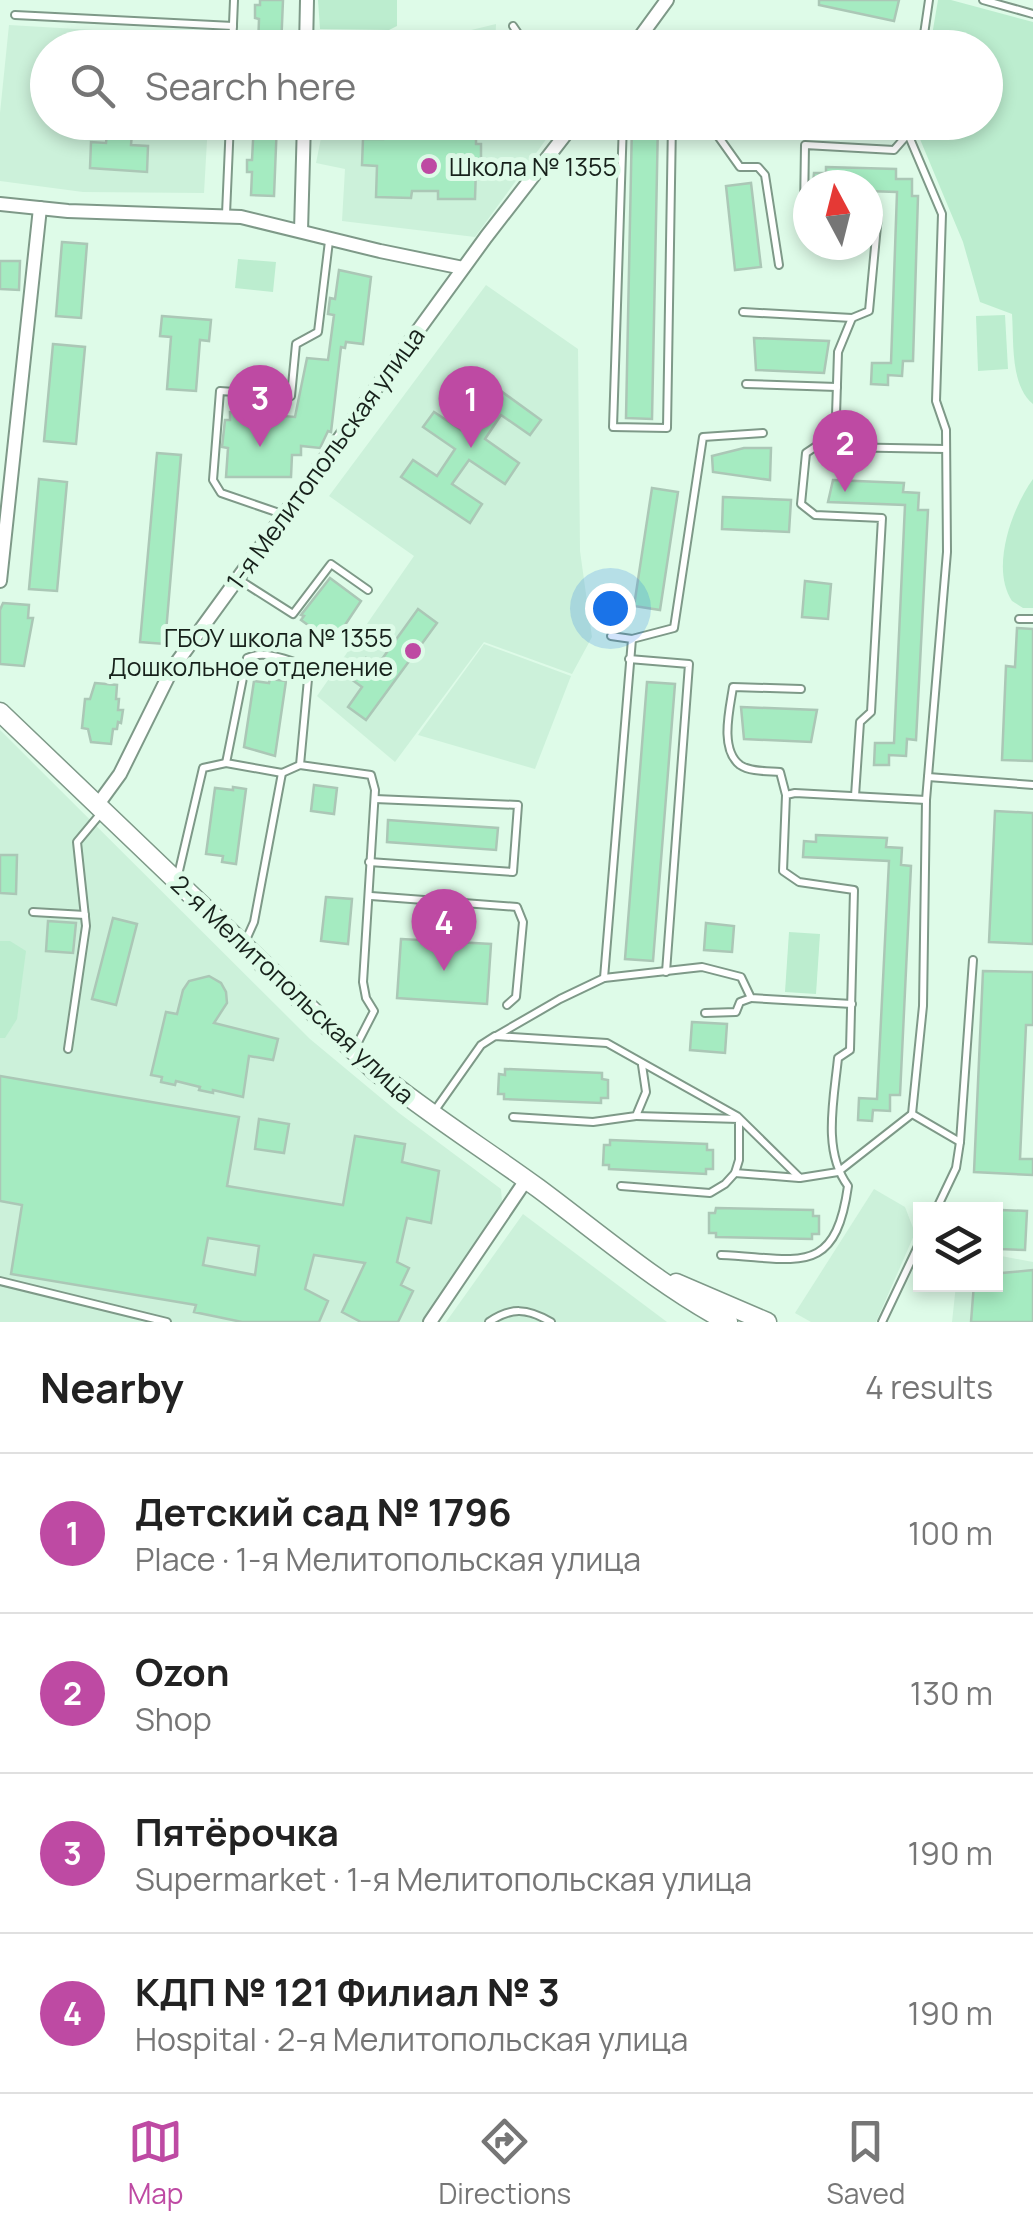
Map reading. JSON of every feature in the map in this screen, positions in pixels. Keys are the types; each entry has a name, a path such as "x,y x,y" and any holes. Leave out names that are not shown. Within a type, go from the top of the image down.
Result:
{"street":[{"path":"306,30 307,0"},
{"path":"647,30 666,0"},
{"path":"301,231 304,140"},
{"name":"1-я Мелитопольская улица","path":"99,810 172,669 561,140"},
{"path":"0,204 258,219 464,268"},
{"path":"0,581 40,208"},
{"name":"2-я Мелитопольская улица","path":"0,712 353,1051 432,1116 655,1276 698,1315 728,1322"},
{"path":"430,1322 526,1180"},
{"name":"2-я Мелитопольская улица","path":"655,1276 767,1322"}],"lane":[{"path":"233,30 234,0"},
{"path":"925,30 929,0"},
{"path":"983,0 1033,14"},
{"path":"15,14 233,26"},
{"path":"513,26 516,30"},
{"path":"226,215 229,140"},
{"path":"623,140 614,428 667,428 672,140"},
{"path":"721,140 740,166 758,167 766,175 778,264"},
{"path":"805,170 806,145 894,150 903,140"},
{"path":"734,1172 800,1178 838,1172 912,1114 923,1006 926,800 947,552 946,430 936,401 942,214 911,140"},
{"path":"286,515 221,493 213,480 220,391 291,396 296,344 318,332 329,238"},
{"path":"743,312 852,318 869,310 874,260"},
{"path":"834,447 838,352 852,318"},
{"path":"746,384 837,387"},
{"path":"612,636 632,639 674,628 703,437 763,433"},
{"path":"855,796 860,722 871,712 882,518 815,515 801,504 806,453 816,447 946,449"},
{"path":"236,578 292,614 331,564 368,590"},
{"path":"1019,618 1033,619"},
{"path":"604,978 632,639"},
{"path":"226,763 242,680 248,658 255,654 302,665 308,679 300,766"},
{"path":"629,660 690,664 666,972"},
{"path":"722,1255 806,1258 822,1253 831,1245 846,1204 848,1186 838,1172 832,1122 838,1058 850,1050 854,890 799,882 783,871 786,795 780,772 740,764 732,754 728,738 734,687 801,690"},
{"path":"176,881 203,768 226,763 282,773 300,766 371,774 375,799 363,982 374,1012 353,1051"},
{"path":"243,946 254,922 282,773"},
{"path":"928,777 1033,785"},
{"path":"786,795 926,800"},
{"path":"369,862 513,872 518,804 375,799"},
{"path":"68,1050 82,966 85,915 77,842 99,810"},
{"path":"371,896 518,907 524,922 516,998 507,1004"},
{"path":"33,912 85,915"},
{"path":"940,1202 956,1168 960,1142 974,960"},
{"path":"432,1116 481,1045 560,998 604,978 702,968 741,977 751,998"},
{"path":"706,1013 736,1012 740,1002 751,998 852,1004"},
{"path":"495,1036 607,1043 740,1119 800,1178"},
{"path":"636,1116 646,1092 641,1064"},
{"path":"912,1114 960,1142"},
{"path":"513,1118 593,1122 636,1116 740,1119"},
{"path":"621,1186 710,1192 725,1184 739,1160 740,1119"},
{"path":"882,1322 913,1257"},
{"path":"0,1281 167,1322"},
{"path":"107,1322 110,1308"},
{"path":"488,1322 506,1311 526,1310 550,1322"}],"shaded area":[{"path":"318,0 397,0 397,26 389,30 320,29"},
{"path":"938,0 1033,22 1033,404 1017,375 1012,314 980,302 963,242 920,140 1003,140 1003,30 933,30"},
{"path":"496,24 496,30 471,30"},
{"path":"9,25 94,30 30,30 30,140 207,140 204,193 83,192 0,181 0,113"},
{"path":"321,140 546,140 475,237 342,221 345,169 316,163"},
{"path":"238,259 276,262 273,292 235,288"},
{"path":"486,285 578,349 580,551 592,637 572,674 484,642 395,762 317,696 414,556 329,496"},
{"path":"1005,315 1008,369 978,371 976,316"},
{"path":"1033,479 1033,608 1023,608 1012,601 1006,587 1003,556 1011,522"},
{"path":"484,644 571,676 535,769 418,735"},
{"path":"0,730 310,1039 399,1113 501,1189 502,1202 422,1322 0,1322"},
{"path":"789,932 820,934 816,994 785,992"},
{"path":"0,941 10,941 26,951 17,1019 5,1038 0,1038"},
{"path":"874,1189 905,1207 913,1238 876,1322 811,1322 795,1313"},
{"path":"523,1214 667,1322 446,1322"},
{"path":"1003,1256 1033,1262 1033,1322 952,1322 955,1292 1003,1292"}],"building":[{"path":"260,0 283,0 282,30 259,30 255,5 260,5"},
{"path":"819,0 899,0 894,21 819,5"},
{"path":"131,140 131,145 148,146 147,172 90,168 91,142"},
{"path":"253,140 276,140 274,196 251,195 252,172 247,172 247,160 252,160"},
{"path":"363,140 476,140 476,144 481,144 475,199 438,199 438,191 412,191 411,198 376,197 377,166 362,165"},
{"path":"632,140 658,140 652,419 626,418"},
{"path":"896,169 896,179 912,179 912,196 918,196 913,361 903,361 902,376 888,375 888,385 871,384 872,363 891,363 897,192 883,192 883,170 826,170"},
{"path":"751,183 761,267 735,270 726,186"},
{"path":"62,242 87,244 81,318 56,316"},
{"path":"0,261 20,261 19,290 0,289"},
{"path":"339,270 371,277 363,344 346,342 345,348 341,347 331,432 328,431 320,448 301,446 301,455 292,455 291,477 226,477 228,448 222,447 225,420 230,420 230,412 295,417 307,358 328,360 334,315 328,314 330,298 335,299"},
{"path":"162,316 211,320 209,341 200,340 196,391 167,389 171,337 160,336"},
{"path":"754,338 829,341 824,373 756,370"},
{"path":"53,344 85,347 76,444 44,441"},
{"path":"476,373 541,420 530,435 501,415 485,439 519,463 505,484 469,460 452,484 482,504 470,523 401,477 413,460 437,476 455,449 423,427 434,412 467,434 487,405 464,389"},
{"path":"744,448 771,448 770,480 713,472 712,456"},
{"path":"157,453 181,455 165,644 140,642"},
{"path":"39,479 67,482 57,591 29,589"},
{"path":"833,480 904,483 903,492 919,493 918,510 928,510 916,740 907,739 906,756 889,755 889,765 874,765 875,743 894,743 905,505 828,502"},
{"path":"652,488 678,492 660,610 634,606"},
{"path":"723,497 791,500 789,532 722,529"},
{"path":"330,578 361,601 333,643 301,620"},
{"path":"805,581 831,584 828,619 802,617"},
{"path":"3,603 29,605 28,618 33,618 24,666 0,664"},
{"path":"418,609 437,623 366,720 348,707 362,687 351,679 366,658 377,666"},
{"path":"1017,628 1033,629 1033,761 1002,760 1006,666 1015,667"},
{"path":"270,679 286,681 275,756 244,747 254,681 269,683"},
{"path":"647,682 675,684 653,961 625,959"},
{"path":"95,683 117,685 118,710 123,710 121,723 113,729 111,744 91,742 88,729 82,728 85,699 90,699"},
{"path":"741,707 817,710 811,742 744,739"},
{"path":"314,785 337,788 334,814 311,811"},
{"path":"215,788 246,789 236,864 222,862 223,856 206,854"},
{"path":"995,811 1033,813 1033,944 989,942"},
{"path":"388,820 498,828 496,850 387,842"},
{"path":"816,835 887,838 886,847 902,848 901,865 911,866 900,1095 890,1095 890,1111 873,1110 872,1121 858,1120 859,1098 877,1099 889,861 803,857 804,841 816,842"},
{"path":"0,855 17,855 16,894 0,893"},
{"path":"326,897 352,899 348,944 321,941"},
{"path":"113,918 137,924 116,1005 92,999"},
{"path":"48,921 76,923 73,953 46,951"},
{"path":"706,923 734,926 732,952 704,950"},
{"path":"401,939 491,944 487,1004 397,998"},
{"path":"983,971 1033,972 1033,1025 1026,1025 1020,1159 1033,1159 1033,1175 974,1172"},
{"path":"209,976 221,983 226,992 227,1003 214,1023 278,1039 273,1060 249,1056 243,1097 199,1090 200,1087 176,1081 175,1085 161,1082 162,1077 151,1075 166,1012 177,1014 189,981"},
{"path":"692,1022 727,1024 725,1053 690,1050"},
{"path":"505,1069 602,1073 602,1079 608,1080 608,1098 601,1098 601,1103 504,1099 504,1094 498,1094 499,1074 505,1075"},
{"path":"0,1076 239,1117 227,1186 343,1205 355,1136 405,1144 402,1162 439,1171 431,1223 407,1218 397,1262 409,1268 401,1285 413,1291 398,1322 361,1322 342,1312 365,1263 314,1255 305,1289 328,1301 319,1322 242,1322 194,1312 196,1305 11,1274 22,1205 0,1201","holes":["208,1238 259,1246 255,1275 203,1265"]},
{"path":"259,1119 289,1124 284,1153 255,1149"},
{"path":"610,1140 707,1144 707,1150 713,1150 713,1169 706,1169 706,1174 609,1169 609,1165 603,1165 604,1145 610,1145"},
{"path":"716,1208 813,1210 813,1216 819,1216 819,1234 812,1234 812,1239 716,1237 716,1233 709,1233 709,1213 715,1213"},
{"path":"1003,1210 1027,1211 1025,1250 1003,1249"},
{"path":"1033,1270 1033,1322 971,1322 973,1292 1003,1292 1003,1273"}],"place":[{"name":"Школа № 1355","path":"429,166"},
{"name":"Пятёрочка","path":"260,447"},
{"name":"Детский сад № 1796","path":"471,448"},
{"name":"Ozon","path":"845,492"},
{"name":"ГБОУ школа № 1355 Дошкольное отделение","path":"413,651"},
{"name":"КДП № 121 Филиал № 3","path":"444,971"}]}
